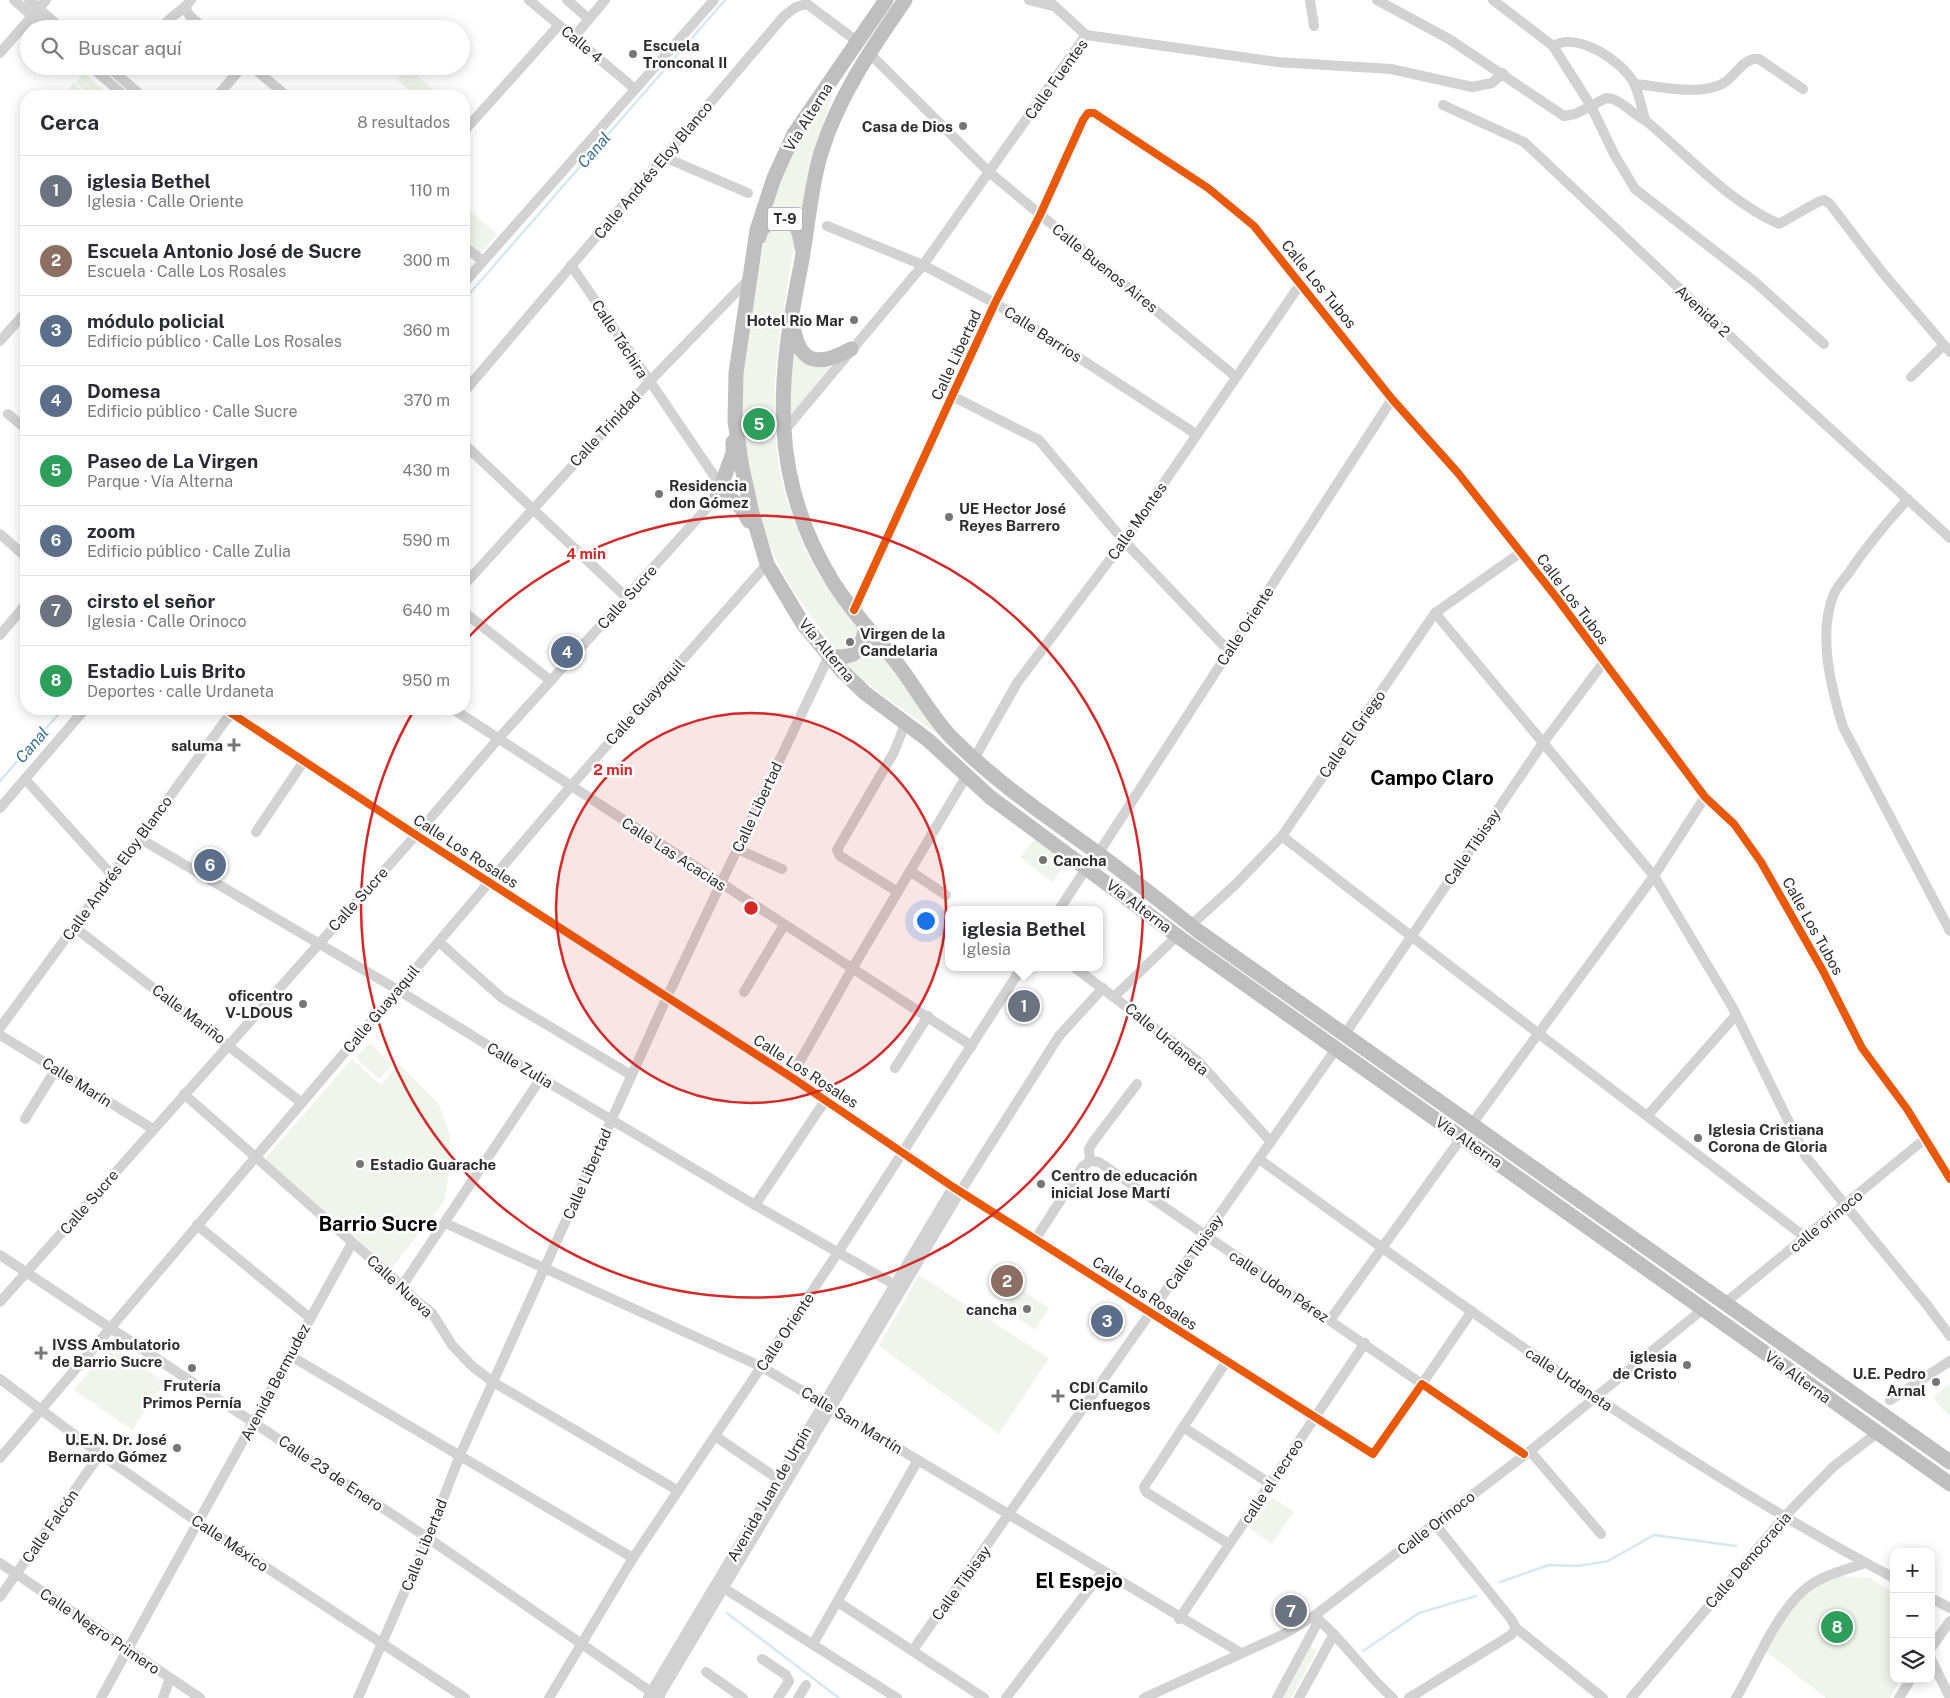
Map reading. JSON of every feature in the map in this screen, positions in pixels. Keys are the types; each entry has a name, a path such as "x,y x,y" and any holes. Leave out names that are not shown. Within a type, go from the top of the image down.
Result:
{"highway":[{"name":"Vía Alterna","path":"886,0 794,134 763,207 755,245 736,373 735,421 743,475 767,564 803,624 829,656 865,693 906,722 990,797 1178,936 1950,1484"},
{"name":"Vía Alterna","path":"904,0 869,52 835,114 820,156 782,383 783,432 792,486 806,530 830,578 866,626 906,674 951,737 1002,784 1191,925 1950,1462"},
{"name":"T-9","path":"755,245 762,230 772,220 785,219 794,223 800,234 803,254"},
{"path":"792,316 795,338 802,350 811,359 823,361 834,359 851,349"},
{"path":"735,421 732,435 733,453 719,491 740,505 761,538"},
{"path":"829,656 845,658 857,652 863,640 866,626"}],"street":[{"path":"14,0 48,20"},
{"path":"28,0 41,20"},
{"path":"29,20 46,0"},
{"name":"Calle 4","path":"529,0 635,89"},
{"path":"567,0 589,19"},
{"path":"574,38 605,0"},
{"path":"470,276 714,0"},
{"path":"1029,0 1050,3 1086,35"},
{"path":"1310,0 1314,26"},
{"path":"1377,0 1503,73 1564,116 1575,114 1606,98 1612,98 1632,114 1645,120 1713,181 1769,220 1779,224 1818,202 1824,200 1830,204 1946,349 1911,377"},
{"path":"1493,0 1553,46 1591,106 1614,154 1635,189 1755,282 1824,344"},
{"path":"169,20 188,4"},
{"path":"188,4 190,16 195,20"},
{"name":"Calle Andrés Eloy Blanco","path":"470,380 572,265 784,16 796,7 807,4 858,42"},
{"path":"470,124 559,25"},
{"path":"0,53 20,30"},
{"name":"Calle Fuentes","path":"783,432 923,265 1086,35 1277,62 1391,69 1472,87 1492,83 1503,73"},
{"path":"1553,46 1560,42 1570,41 1593,48 1623,68 1634,84 1645,120"},
{"name":"Calle Buenos Aires","path":"869,52 989,172 1103,264 1236,377"},
{"path":"1634,84 1688,89 1713,87 1724,83 1754,58 1759,59 1803,89"},
{"path":"100,75 118,90"},
{"path":"118,75 135,90"},
{"path":"222,90 235,75"},
{"path":"262,75 280,90"},
{"name":"Avenida 2","path":"1443,105 1524,142 1768,372 1950,538"},
{"name":"Calle Libertad","path":"854,610 995,303 1040,215 1088,113"},
{"name":"Calle Los Tubos","path":"1088,113 1094,113 1208,188 1254,226 1302,283 1392,399 1458,473 1556,597 1705,797 1734,824 1761,862 1823,971 1862,1048 1926,1138 1950,1179"},
{"path":"664,157 748,193"},
{"name":"Calle Barrios","path":"827,226 923,265 995,303 1196,434"},
{"path":"470,251 483,261"},
{"name":"Calle Táchira","path":"572,265 719,491"},
{"name":"Calle Trinidad","path":"470,578 532,508 649,382 750,278"},
{"name":"Calle Montes","path":"974,759 1017,683 1124,541 1302,283"},
{"path":"0,340 20,318"},
{"path":"952,396 1039,440 1124,541 1222,644 1231,648"},
{"name":"Calle Oriente","path":"1098,854 1392,399"},
{"path":"8,414 20,424"},
{"path":"470,450 626,597"},
{"name":"Calle Sucre","path":"0,1302 719,491"},
{"path":"1908,499 1880,530 1833,595 1826,634 1828,663 1833,694 1843,727 1950,931"},
{"path":"0,534 20,552"},
{"name":"Calle El Griego","path":"1191,925 1235,885 1282,836 1435,613 1520,553"},
{"name":"Calle Guayaquil","path":"0,1458 571,786 767,564"},
{"path":"0,635 20,611"},
{"path":"1435,613 1654,876 1736,1015 1806,1157 1844,1206 1927,1305 1950,1336"},
{"path":"470,617 551,681"},
{"name":"Calle Libertad","path":"358,1698 428,1538 460,1454 631,1075 829,656"},
{"name":"Calle Tibisay","path":"1345,1034 1543,743 1604,662"},
{"path":"0,808 80,715"},
{"name":"Calle Andrés Eloy Blanco","path":"0,1028 226,715"},
{"name":"Calle Los Rosales","path":"237,715 416,835 791,1077 957,1189 1036,1238 1150,1314 1373,1454 1422,1384"},
{"name":"Calle Las Acacias","path":"462,715 972,1046"},
{"path":"898,892 840,856 837,850 894,752 906,722"},
{"path":"256,832 304,761"},
{"path":"791,1077 852,969 967,775"},
{"path":"25,779 112,875"},
{"path":"1472,1124 1654,876 1705,797"},
{"path":"1282,836 1410,937 1648,1116 1806,1238"},
{"name":"Calle Zulia","path":"139,838 398,990 541,1078 755,1205 898,1286"},
{"path":"737,849 782,869"},
{"path":"1062,906 1087,867"},
{"path":"910,872 946,895"},
{"path":"744,992 784,925"},
{"name":"Calle Mariño","path":"74,927 302,1103"},
{"path":"1114,996 1178,936"},
{"path":"439,942 489,987 518,1009 631,1075"},
{"name":"Calle Oriente","path":"550,1698 633,1558 839,1251 1019,971"},
{"name":"Calle Urdaneta","path":"1080,971 1198,1061 1271,1142"},
{"name":"Avenida Juan de Urpín","path":"655,1697 826,1405 957,1189 1059,1036 1103,988"},
{"path":"1648,1116 1736,1015"},
{"path":"895,1068 928,1016"},
{"name":"Calle Marín","path":"0,1035 153,1129"},
{"name":"Calle Tibisay","path":"913,1650 1336,1049"},
{"path":"25,1119 56,1069"},
{"path":"402,1286 541,1078"},
{"path":"1036,1238 1083,1166 1090,1161 1089,1149 1093,1142 1137,1084"},
{"name":"Calle Nueva","path":"184,1094 402,1286 414,1300 432,1313 452,1345 472,1366 493,1382 677,1490"},
{"path":"755,1205 825,1101"},
{"path":"1330,1320 1462,1137"},
{"name":"calle orinoco","path":"1725,1304 1926,1138"},
{"name":"calle Urdaneta","path":"1259,1159 1594,1397 1785,1516 1890,1576"},
{"name":"calle Udon Pérez","path":"1090,1161 1099,1162 1205,1237 1422,1384 1527,1452 1601,1534"},
{"name":"Calle San Martín","path":"445,1223 762,1367 1180,1619 1241,1653"},
{"path":"197,1225 310,1318"},
{"name":"Avenida Bermudez","path":"102,1698 197,1531 199,1523 289,1354 352,1242"},
{"name":"Calle 23 de Enero","path":"0,1254 428,1538 582,1643 655,1697"},
{"name":"Calle Orinoco","path":"1144,1698 1317,1618 1527,1452 1703,1309"},
{"path":"1422,1384 1472,1311"},
{"name":"calle el recreo","path":"1180,1619 1364,1343"},
{"path":"289,1354 633,1558"},
{"path":"1890,1400 1950,1361"},
{"path":"1226,1362 1144,1487 1146,1492 1229,1544"},
{"name":"Calle México","path":"0,1379 100,1454 199,1523 465,1698"},
{"path":"1183,1427 1269,1483"},
{"name":"Calle Democracia","path":"1630,1698 1785,1516 1833,1467 1877,1433"},
{"path":"714,1436 781,1481"},
{"name":"Calle Falcón","path":"0,1597 100,1454"},
{"path":"813,1644 918,1460"},
{"path":"1435,1524 1511,1619 1516,1628 1603,1698"},
{"name":"Calle Negro Primero","path":"0,1563 200,1698"},
{"path":"1736,1698 1746,1682 1766,1640 1797,1598 1819,1580 1865,1563"},
{"path":"1006,1698 1102,1572"},
{"path":"720,1585 897,1698"},
{"path":"1935,1600 1950,1608"},
{"path":"838,1602 984,1698"},
{"path":"1278,1698 1317,1618 1392,1698"},
{"path":"1935,1642 1950,1621"},
{"path":"1409,1698 1511,1635 1516,1628"},
{"path":"1299,1698 1334,1634"},
{"name":"Avenida Bermudez","path":"107,1698 130,1649"},
{"path":"762,1659 786,1674 789,1681 778,1698"},
{"path":"1935,1667 1950,1698"},
{"path":"706,1672 744,1698"},
{"path":"163,1698 170,1678"},
{"path":"1899,1698 1908,1683"},
{"path":"798,1698 806,1685"}],"shaded area":[{"path":"852,60 834,91 815,147 802,223 790,210 773,209 766,213 790,151"},
{"path":"82,75 86,75 104,90 84,90 76,83"},
{"path":"401,75 416,75 434,90 409,90 397,80"},
{"path":"74,82 82,90 68,90"},
{"path":"470,211 497,234 481,253 470,243"},
{"path":"790,226 795,239 779,341 774,408 776,442 781,476 790,509 805,548 814,567 858,630 858,635 852,648 844,650 834,648 794,592 780,566 767,539 758,511 746,451 742,391 744,362 766,230 770,227"},
{"path":"793,347 834,362 786,422"},
{"path":"871,638 941,729 937,734 878,692 844,664 854,660 861,654 867,648"},
{"name":"Cancha","path":"1035,839 1066,864 1052,882 1020,857"},
{"path":"370,1043 393,1065 379,1079 356,1058"},
{"name":"Estadio Guarache","path":"352,1059 381,1085 399,1064 439,1104 450,1136 449,1169 445,1200 391,1269 265,1159"},
{"path":"919,1275 1049,1358 999,1434 879,1346"},
{"name":"cancha","path":"1018,1288 1049,1308 1035,1330 1004,1309"},
{"path":"107,1350 116,1350 165,1382 132,1430 74,1390"},
{"path":"1950,1383 1950,1416 1949,1417 1933,1397"},
{"path":"1272,1497 1294,1512 1272,1544 1250,1529"},
{"path":"1837,1576 1870,1578 1890,1590 1890,1683 1899,1683 1890,1698 1826,1698 1764,1650 1796,1603 1814,1585"},
{"path":"1310,1646 1317,1650 1291,1698 1282,1698"}],"waterway":[{"name":"Canal","path":"470,293 725,0"},
{"name":"Canal","path":"0,781 58,715"},
{"path":"1500,1582 1549,1565 1578,1566 1608,1561 1654,1535 1736,1546"},
{"path":"1363,1651 1419,1613 1476,1596"},
{"path":"727,1613 839,1698"}],"cycle path":[{"path":"854,610 995,303 1040,215 1083,120 1088,113 1094,113 1208,188 1254,226 1392,399 1458,473 1556,597 1705,797 1734,824 1761,862 1823,971 1862,1048 1907,1109 1950,1179"},
{"path":"234,715 791,1077 953,1187 1373,1454 1422,1384 1524,1454"}],"place":[{"name":"Escuela Tronconal II","path":"633,54"},
{"name":"Casa de Dios","path":"963,126"},
{"name":"Hotel Rio Mar","path":"854,320"},
{"name":"Paseo de La Virgen","path":"759,424"},
{"name":"Residencia don Gómez","path":"659,494"},
{"name":"UE Hector José Reyes Barrero","path":"949,517"},
{"name":"Virgen de la Candelaria","path":"850,642"},
{"name":"Domesa","path":"567,652"},
{"name":"saluma","path":"234,745"},
{"name":"Cancha","path":"1043,860"},
{"name":"zoom","path":"210,865"},
{"name":"oficentro V-LDOUS","path":"303,1004"},
{"name":"iglesia Bethel","path":"1024,1006"},
{"name":"Iglesia Cristiana Corona de Gloria","path":"1698,1138"},
{"name":"Estadio Guarache","path":"360,1164"},
{"name":"Centro de educación inicial Jose Martí","path":"1041,1184"},
{"name":"Escuela Antonio José de Sucre","path":"1007,1281"},
{"name":"cancha","path":"1027,1309"},
{"name":"módulo policial","path":"1107,1321"},
{"name":"IVSS Ambulatorio de Barrio Sucre","path":"41,1353"},
{"name":"iglesia de Cristo","path":"1687,1365"},
{"name":"Frutería Primos Pernía","path":"192,1368"},
{"name":"U.E. Pedro Arnal","path":"1936,1382"},
{"name":"CDI Camilo Cienfuegos","path":"1058,1396"},
{"name":"U.E.N. Dr. José Bernardo Gómez","path":"177,1448"},
{"name":"cirsto el señor","path":"1291,1611"},
{"name":"Estadio Luis Brito","path":"1837,1627"}],"district":[{"name":"Campo Claro","path":"1432,778"},
{"name":"Barrio Sucre","path":"378,1224"},
{"name":"El Espejo","path":"1079,1581"}]}
